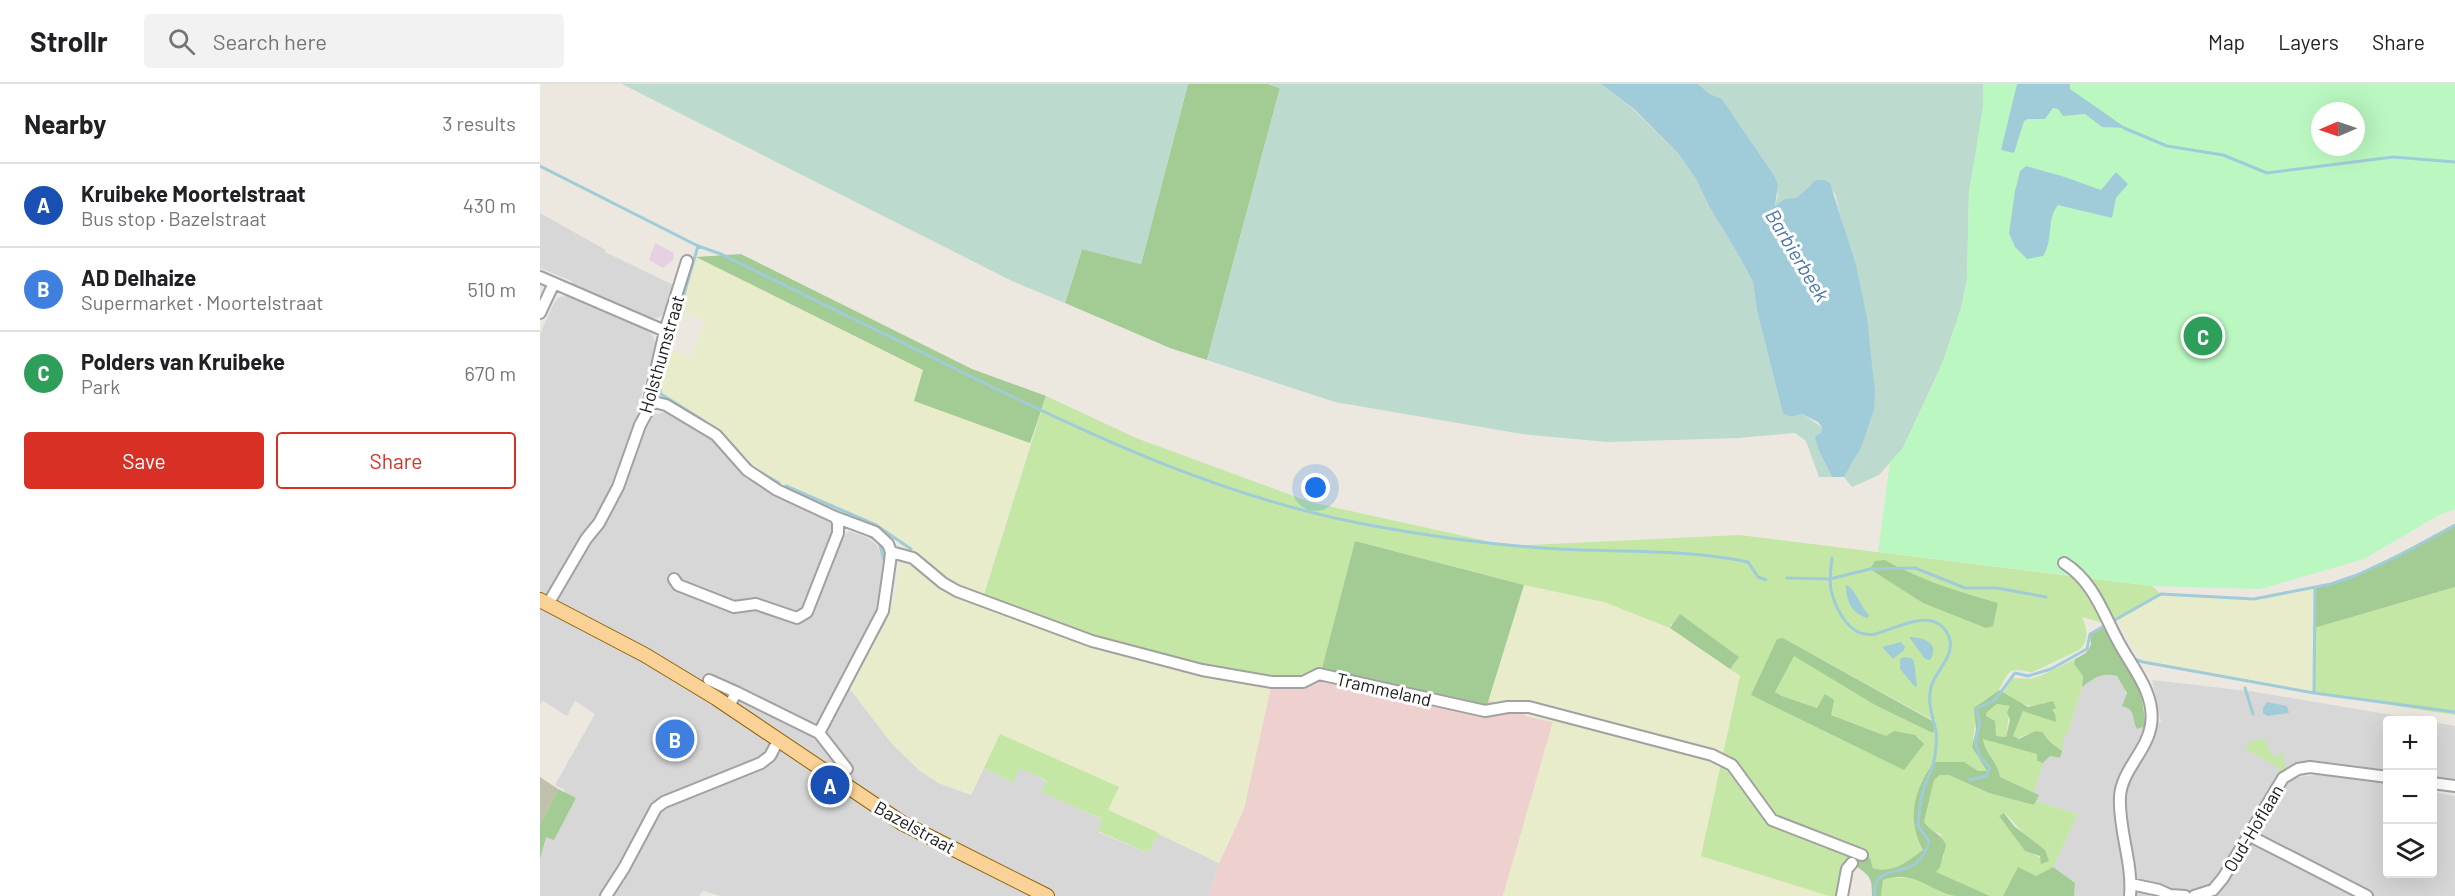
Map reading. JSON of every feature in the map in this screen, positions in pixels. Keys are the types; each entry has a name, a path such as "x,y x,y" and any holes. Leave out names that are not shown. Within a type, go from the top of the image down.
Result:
{"main road":[{"name":"Bazelstraat","path":"544,602 645,655 729,707 902,823 1047,896"}],"street":[{"name":"Holsthumstraat","path":"544,602 599,523 618,487 650,401 665,331 687,261"},
{"path":"540,277 665,331"},
{"path":"540,313 554,283"},
{"path":"650,401 666,405 716,435 740,463 758,478 835,517 875,532 888,544 891,552 888,590 883,611 819,732"},
{"path":"674,579 678,585 734,607 756,604 793,617 802,616 807,612 838,533 838,522 835,517"},
{"name":"Trammeland","path":"891,552 907,555 943,583 971,597 1092,641 1202,670 1272,682 1303,682 1319,674 1485,711 1508,707 1529,707 1712,755 1732,765 1772,820 1862,855"},
{"path":"2064,563 2092,590 2138,673 2150,703 2152,719 2149,735 2122,783 2120,797 2131,890 2159,890 2168,895 2186,896"},
{"path":"709,680 819,732 847,769"},
{"path":"729,707 736,692"},
{"path":"606,896 624,868 656,808 664,802 761,764 770,756 778,741"},
{"name":"Oud-Hoflaan","path":"2194,896 2213,890 2223,878 2276,786 2283,778 2298,769 2310,767 2383,776"},
{"path":"2437,784 2455,786"},
{"path":"2248,835 2367,896"},
{"path":"1842,896 1847,869 1852,864"}],"shaded area":[{"path":"622,84 1188,84 1141,264 1082,249 1065,303 1012,281"},
{"path":"1268,84 1601,84 1634,110 1678,153 1696,179 1753,282 1757,311 1783,414 1792,417 1802,414 1822,427 1819,451 1832,477 1819,477 1806,441 1795,433 1738,438 1607,442 1522,434 1335,402 1207,360 1280,88"},
{"path":"1698,84 1990,84 1969,192 1967,279 1961,309 1942,364 1903,448 1879,475 1852,487 1844,477 1862,446 1874,410 1843,226 1835,193 1810,185 1796,198 1775,206 1778,195 1774,175 1722,99 1710,94"},
{"path":"540,213 606,250 605,252 673,285 663,314 658,318 652,318 646,331 651,333 656,344 638,408 658,414 667,411 712,438 742,475 791,504 832,523 832,531 844,536 849,531 866,537 876,544 883,559 880,592 885,624 871,648 971,795 984,768 1013,783 1020,767 1047,782 1042,792 1103,820 1098,832 1148,853 1159,833 1219,863 1209,896 721,896 703,891 699,896 540,896 540,846 565,790 555,785 595,714 575,701 567,716 543,701 540,704 540,334 554,303 559,297 566,296 572,281 540,268"},
{"path":"655,243 674,253 673,260 663,268 649,260"},
{"path":"696,257 923,370 914,401 1030,443 983,598 1272,683 1244,809 1219,863 1108,810 1118,787 1000,734 971,795 938,783 920,771 892,744 849,688 885,624 895,595 901,557 905,548 883,528 832,508 767,476 703,418 661,393 659,386 669,350 691,357 705,321 679,311"},
{"path":"1524,585 1604,602 1670,628 1740,676 1701,856 1829,896 1503,896 1553,722 1524,715 1525,708 1488,700"},
{"path":"2315,588 2314,693 2143,662 2117,619 2161,594 2254,599"},
{"path":"2097,675 2116,676 2123,683 2135,724 2146,726 2161,722 2152,680 2256,692 2397,716 2383,716 2383,774 2306,761 2278,776 2249,824 2259,830 2290,778 2324,774 2383,783 2383,878 2437,878 2437,793 2455,796 2455,896 2074,896 2075,883 2053,867 2078,814 2036,801 2038,795 2034,793 2043,763 2050,756 2059,758 2064,733 2068,733 2082,687"},
{"path":"1320,676 1484,715 1488,700 1525,708 1525,716 1553,722 1503,896 1209,896 1219,863 1244,809 1271,683"},
{"path":"2437,723 2455,726 2455,787 2437,784"},
{"path":"540,777 558,789 540,825"}],"green space":[{"path":"1188,84 1268,84 1280,88 1207,360 1170,348 1065,303 1082,249 1141,264"},
{"path":"1983,84 2455,84 2455,509 2439,515 2364,559 2260,589 2152,586 1878,552 1890,462 1903,448 1942,364 1961,309 1967,279 1969,192 1983,106"},
{"path":"741,254 972,369 1046,396 1030,443 914,401 923,370 696,257"},
{"path":"1046,396 1136,438 1310,502 1509,546 1739,535 2152,586 2161,594 2107,624 2082,617 2086,639 2079,650 2033,672 2016,670 2009,673 2000,688 1981,703 1977,710 1973,738 1987,771 1977,771 1964,762 1934,762 1921,783 1915,805 1915,827 1923,850 1900,865 1888,869 1873,868 1870,858 1865,855 1856,866 1852,864 1842,896 1829,896 1701,856 1740,676 1730,669 1738,657 1671,624 1670,628 1604,602 1524,585 1355,541 1320,676 1304,685 1109,649 983,598","holes":["1783,638 1936,722 1933,732 1875,705 1794,655 1775,692 1817,708 1825,695 1831,715 1886,736 1752,695"]},
{"path":"2455,525 2455,587 2314,628 2315,588 2357,575"},
{"path":"1355,541 1524,585 1484,715 1320,676"},
{"path":"1885,560 1954,590 1998,603 1993,626 1986,628 1923,603 1870,569 1875,561"},
{"path":"2455,587 2455,715 2314,693 2314,628"},
{"path":"1680,614 1739,657 1730,669 1670,628"},
{"path":"2107,624 2141,693 2146,726 2137,729 2132,712 2122,706 2127,693 2117,676 2098,677 2082,687 2083,676 2074,664 2075,659 2086,653 2091,645 2090,634"},
{"path":"1783,638 1936,723 1933,733 1875,705 1794,656 1775,692 1817,708 1825,694 1834,700 1831,715 1886,736 1894,731 1915,735 1924,744 1904,770 1751,695 1777,639"},
{"path":"2075,659 2074,664 2083,676 2082,687 2068,733 2064,733 2062,751 2042,732 2035,731 2016,739 2013,736 2023,711 2056,721 2045,702 2034,705 2023,704 2003,693 2013,678 2030,679 2040,676"},
{"path":"1999,690 2028,707 2053,701 2056,708 2052,710 2056,722 2023,711 2013,736 2019,739 2035,731 2042,732 2062,751 2060,758 2050,756 2043,763 2037,761 2037,754 1983,739 2000,777 2039,795 2034,805 1989,793 1949,775 1940,775 1934,780 1924,822 1941,837 1946,845 1940,867 1936,872 1990,896 1956,896 1914,879 1895,877 1883,880 1881,896 1872,896 1870,878 1856,866 1865,855 1870,858 1873,868 1894,868 1923,850 1915,827 1915,804 1921,783 1934,762 1964,762 1978,771 1987,771 1972,747 1976,730 1974,708","holes":["1997,704 2010,706 2007,712 2010,720 2006,737 1996,736 1995,721 1986,716 1987,712"]},
{"path":"1997,704 2010,706 2006,737 1996,736 1986,716 1987,712"},
{"path":"1000,734 1119,787 1108,810 1159,833 1148,853 1098,831 1102,819 1041,792 1047,781 1020,768 1013,783 984,768"},
{"path":"1983,738 2037,754 2037,761 2043,763 2034,793 2000,777"},
{"path":"2255,740 2265,740 2274,758 2282,752 2286,769 2282,773 2277,767 2244,748"},
{"path":"1940,775 1949,775 1989,793 2034,805 2036,801 2078,814 2053,867 2036,876 2018,868 2003,896 1990,896 1935,872 1944,856 1941,834 1929,829 1924,822 1934,780","holes":["2005,813 2049,861 2025,851 1999,816"]},
{"path":"558,789 576,798 554,840 546,837 540,859 540,825"},
{"path":"2004,813 2014,826 2045,850 2049,861 2041,864 2040,856 2025,851 1999,816"},
{"path":"2018,867 2036,876 2053,867 2075,883 2074,896 2003,896"},
{"path":"1916,878 1955,896 1881,896 1883,880"}],"water":[{"path":"1601,84 1698,84 1710,94 1722,99 1774,175 1778,185 1775,206 1785,199 1796,198 1816,180 1830,183 1856,265 1867,318 1875,393 1874,410 1862,446 1844,477 1832,477 1819,451 1815,437 1821,433 1822,427 1818,422 1802,414 1792,417 1783,414 1757,311 1753,282 1696,179 1678,153 1635,110"},
{"path":"2017,84 2070,84 2070,89 2126,128 2102,127 2085,114 2063,116 2058,109 2053,108 2045,119 2024,121 2014,153 2001,150"},
{"path":"2026,166 2101,190 2116,172 2128,184 2116,198 2112,218 2058,205 2052,217 2048,243 2043,256 2027,259 2015,247 2009,233 2020,171"},
{"path":"1846,585 1869,615 1868,618 1858,614 1851,606 1847,597"},
{"path":"1909,637 1920,638 1932,645 1933,654 1930,660 1925,659"},
{"path":"1901,642 1905,647 1904,650 1893,659 1882,647"},
{"path":"1904,657 1914,661 1917,686 1915,687 1900,669 1900,659"},
{"path":"2267,702 2287,706 2289,713 2267,716 2263,713 2263,708"}],"waterway":[{"path":"2124,128 2167,146 2223,155 2267,173 2393,157 2455,162"},
{"path":"540,166 698,246 721,254 1065,422 1216,484 1320,515 1437,536 1542,548 1697,555 1748,562 1758,577 1766,580"},
{"path":"698,246 658,383 661,394 704,421"},
{"path":"744,459 753,468 779,483"},
{"path":"786,486 876,525 911,549"},
{"path":"1970,780 1986,776 1990,768 1980,757 1975,741 1980,724 1976,709 1995,700 2015,673 2028,676 2051,669 2087,649 2090,634 2161,594 2254,599 2331,584 2400,555 2455,525"},
{"path":"866,534 879,542 885,564"},
{"name":"Barbierbeek","path":"1832,558 1831,590 1836,606 1851,628 1858,632 1875,634 1904,624 1925,620 1943,627 1950,644 1950,651 1933,681 1930,693 1936,746 1934,763 1922,795 1918,826 1929,841 1918,862 1911,867 1881,876 1876,882 1874,896"},
{"path":"1787,578 1830,579 1870,569 1915,568 1965,588 1997,588 2046,597"},
{"path":"2134,659 2314,693 2315,588"},
{"path":"2245,688 2253,714"},
{"path":"2314,693 2455,712"}],"place":[{"name":"Polders van Kruibeke","path":"2203,336"},
{"name":"AD Delhaize","path":"675,739"},
{"name":"Kruibeke Moortelstraat","path":"830,785"}]}
